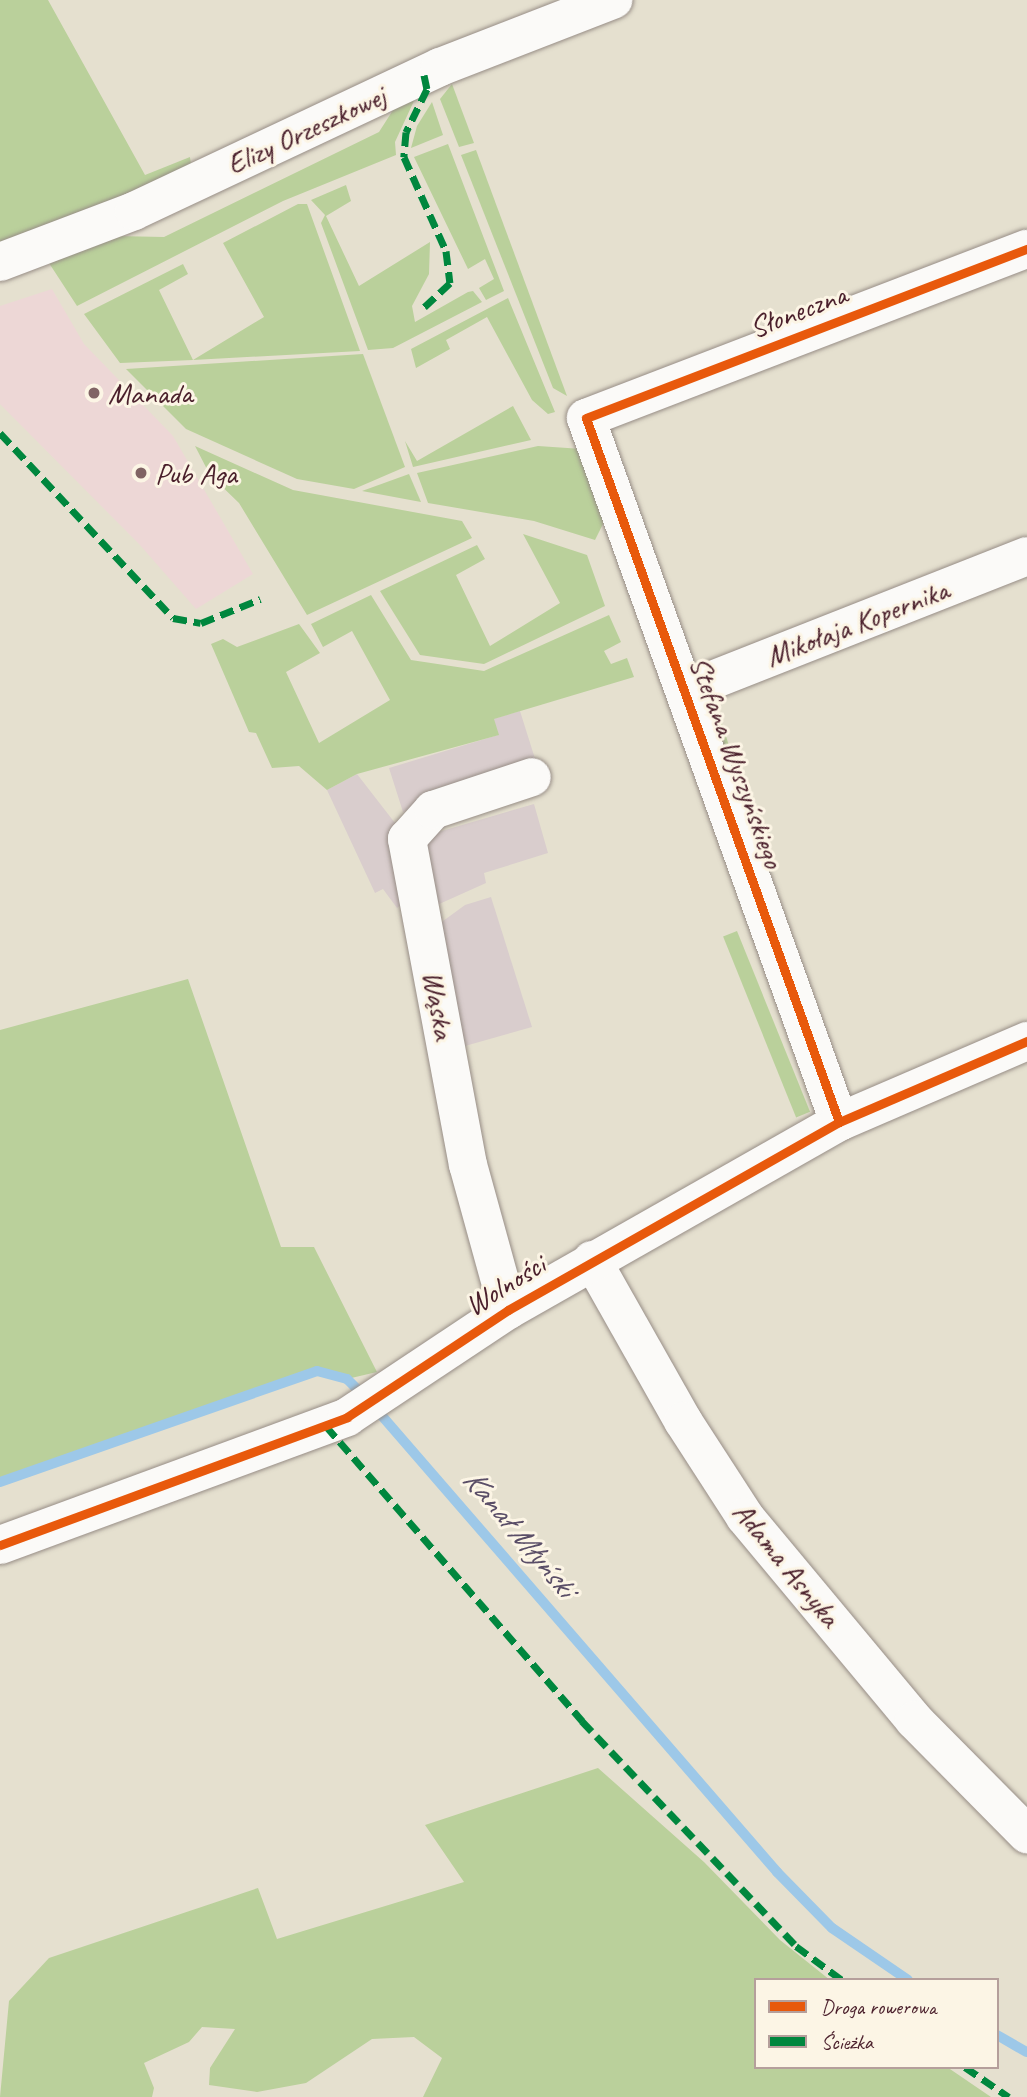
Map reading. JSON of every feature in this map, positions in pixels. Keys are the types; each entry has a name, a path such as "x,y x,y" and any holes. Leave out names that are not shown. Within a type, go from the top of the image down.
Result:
{"street":[{"name":"Elizy Orzeszkowej","path":"0,262 134,211 440,67 613,0"},
{"name":"Słoneczna","path":"586,418 1027,249"},
{"name":"Stefana Wyszyńskiego","path":"586,418 687,690 839,1122"},
{"name":"Mikołaja Kopernika","path":"687,690 1027,556"},
{"name":"Wąska","path":"508,1310 468,1165 407,839 433,810 532,777"},
{"name":"Wolności","path":"0,1545 347,1417 395,1388 508,1310 839,1122 1023,1053"},
{"name":"Adama Asnyka","path":"592,1260 682,1420 745,1517 914,1720 1027,1834"}],"shaded area":[{"path":"52,289 84,344 173,436 253,574 196,609 140,545 0,404 0,306"},
{"path":"520,711 537,765 403,812 389,768 498,735 493,719"},
{"path":"357,774 395,823 409,899 397,908 383,889 375,893 327,790"},
{"path":"534,804 548,853 484,873 486,883 437,905 411,840"},
{"path":"491,897 532,1027 458,1048 439,924 465,905"}],"green space":[{"path":"0,0 48,0 145,175 190,157 192,172 0,249"},
{"path":"452,84 474,143 459,147 440,99"},
{"path":"419,90 395,142 396,155 283,201 77,306 49,263 116,236 164,237 379,132 402,96"},
{"path":"432,102 443,135 411,148 417,126"},
{"path":"448,144 504,291 486,300 479,288 494,279 485,259 468,269 414,157"},
{"path":"476,150 567,396 553,388 461,155"},
{"path":"346,185 351,201 326,216 359,286 430,242 429,274 412,306 415,322 468,292 473,291 482,302 393,348 368,350 321,223 325,215 311,200"},
{"path":"298,204 307,204 360,351 193,360 264,317 223,243"},
{"path":"183,264 188,274 159,290 193,360 120,363 84,314"},
{"path":"508,298 555,412 548,414 532,400 487,317 446,340 450,349 416,368 411,349"},
{"path":"363,354 405,467 354,489 297,479 186,429 126,369"},
{"path":"513,406 531,440 413,467 405,441 417,461"},
{"path":"195,446 293,490 462,521 472,538 307,615 239,503 210,475"},
{"path":"538,446 582,449 606,518 595,540 534,521 428,503 417,473"},
{"path":"409,474 421,502 362,491"},
{"path":"523,534 587,555 605,606 484,664 420,655 380,591 477,545 485,559 456,575 490,646 560,603"},
{"path":"371,595 411,660 484,671 609,615 621,642 604,651 611,664 627,658 634,677 494,719 499,735 357,774 327,790 299,766 272,768 256,733 249,732 211,644 223,639 237,647 299,624 320,653 286,672 319,743 390,700 352,631 323,647 311,624"},
{"path":"718,710 757,837 748,840 709,713"},
{"path":"737,931 810,1112 796,1117 723,937"},
{"path":"188,979 281,1247 314,1247 377,1372 347,1379 317,1371 0,1482 0,1030"},
{"path":"598,1768 704,1862 780,1940 828,1978 754,1978 754,2069 950,2069 991,2097 423,2097 442,2058 414,2037 372,2039 306,2083 257,2092 209,2085 210,2068 235,2029 202,2027 189,2042 144,2063 154,2088 152,2097 0,2097 9,2001 49,1958 258,1888 277,1939 464,1882 425,1825"}],"waterway":[{"name":"Kanał Młyński","path":"0,1482 317,1371 347,1379 363,1395"},
{"name":"Kanał Młyński","path":"376,1409 777,1872 832,1928 905,1978"},
{"name":"Kanał Młyński","path":"999,2036 1027,2052"}],"marked path":[{"path":"424,75 427,89 406,132 404,157 446,251 450,283 424,307"},
{"path":"0,433 173,618 201,623 260,599"},
{"path":"326,1426 582,1721 796,1946 839,1978"},
{"path":"968,2069 1009,2097"}],"cycle path":[{"path":"839,1122 586,418 1027,249"},
{"path":"0,1545 347,1417 508,1310 839,1122 1027,1041"}],"place":[{"name":"Manada","path":"94,393"},
{"name":"Pub Aga","path":"141,473"}]}
